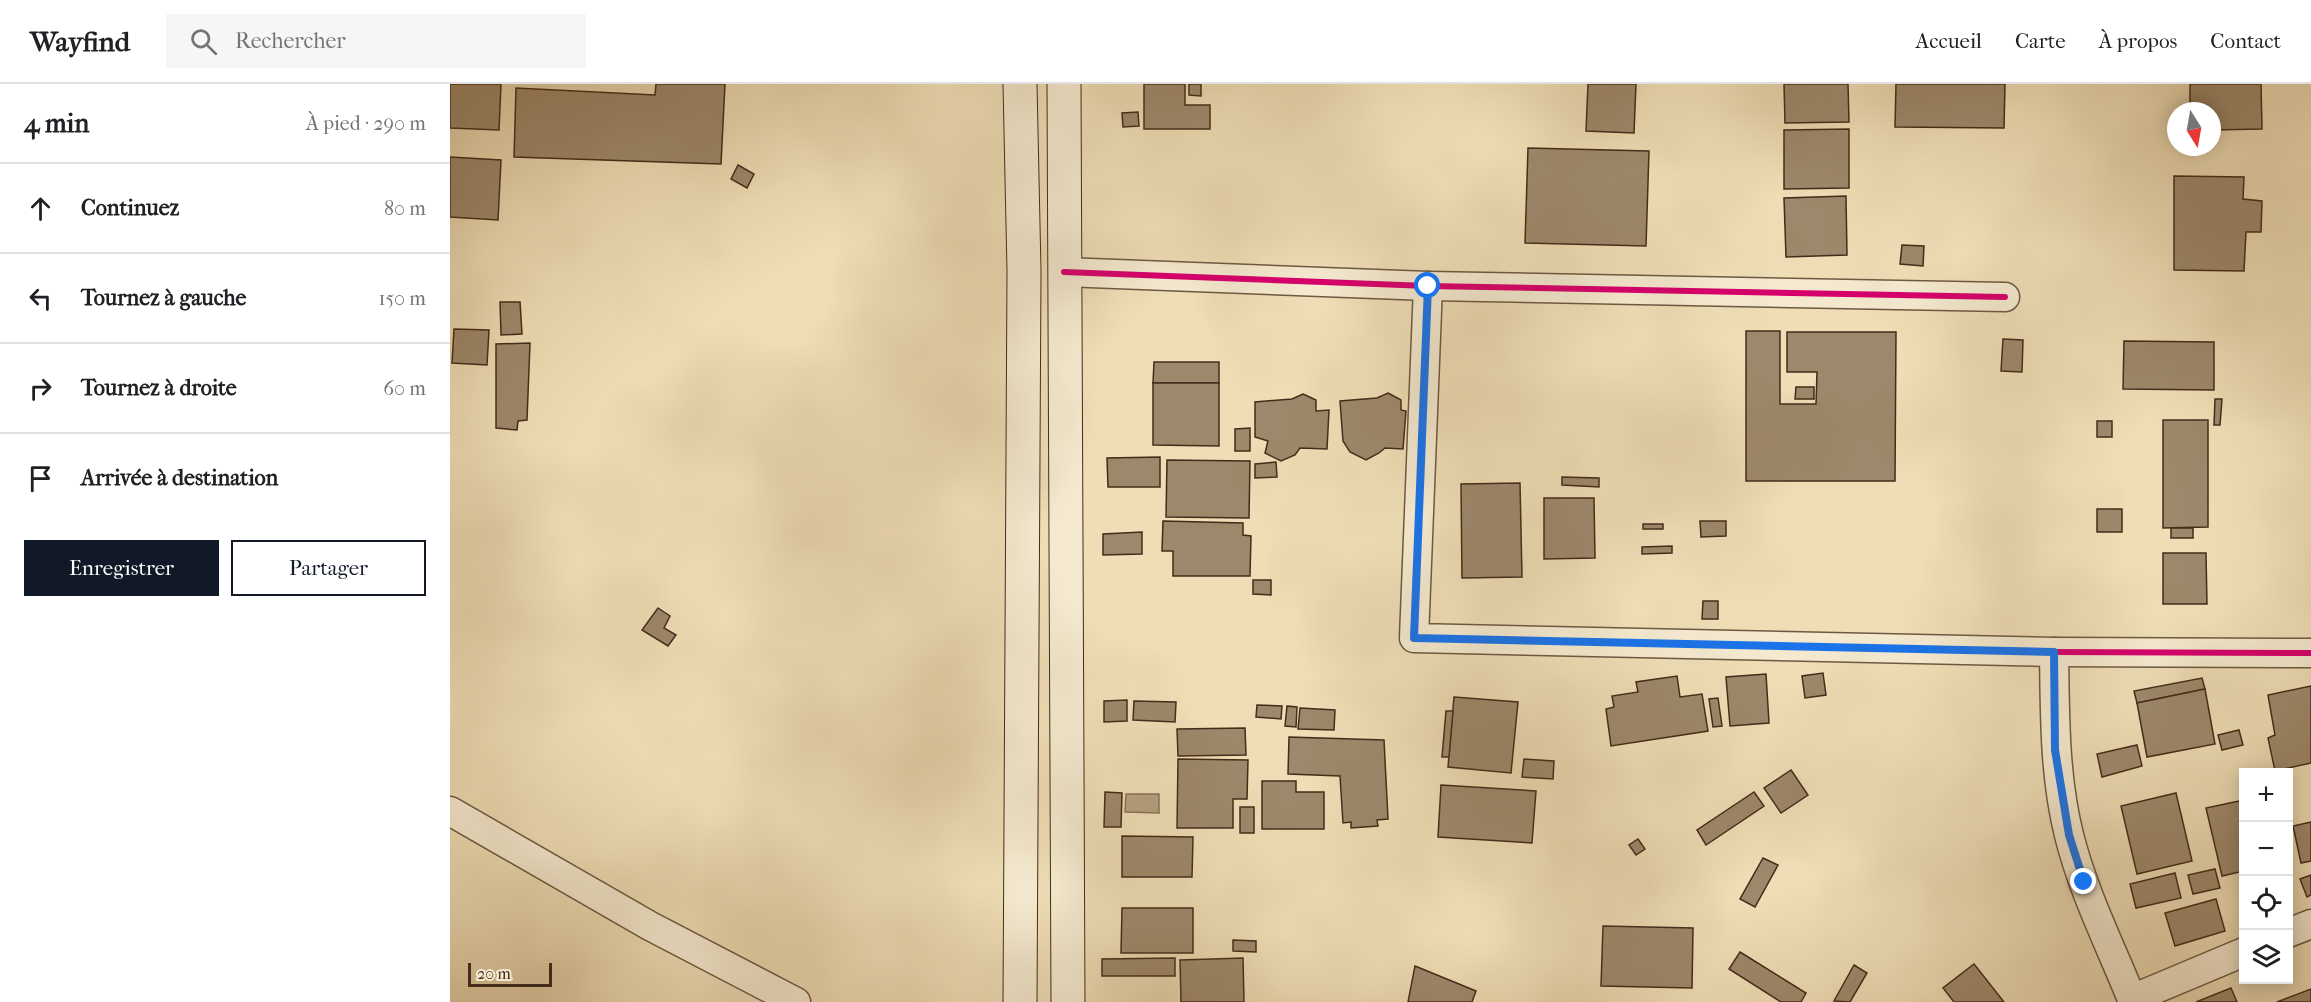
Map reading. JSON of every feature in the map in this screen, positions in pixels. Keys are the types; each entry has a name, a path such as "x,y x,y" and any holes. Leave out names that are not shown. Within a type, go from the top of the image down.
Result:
{"street":[{"path":"1020,84 1024,271 1020,1002"},
{"path":"1064,84 1068,1002"},
{"path":"1064,272 1428,286 2005,297"},
{"path":"1428,286 1414,638 2054,652 2311,653"},
{"path":"2054,652 2055,750 2069,835 2084,882 2133,1001 2239,954"},
{"path":"450,811 650,926 796,1002"},
{"path":"2293,931 2311,924"}],"shaded area":[{"path":"1126,794 1159,794 1159,813 1125,812"}],"building":[{"path":"450,84 501,84 499,130 450,128"},
{"path":"656,84 725,84 721,164 514,157 516,88 655,95"},
{"path":"1144,84 1185,84 1185,105 1210,105 1210,129 1144,129"},
{"path":"1189,84 1201,84 1201,96 1189,95"},
{"path":"1588,84 1636,84 1634,133 1586,131"},
{"path":"1784,84 1848,84 1849,122 1785,123"},
{"path":"1896,84 2005,84 2004,128 1895,127"},
{"path":"2190,84 2261,84 2262,129 2221,130 2221,102 2190,102"},
{"path":"1138,112 1139,126 1123,127 1122,113"},
{"path":"1849,129 1849,188 1784,189 1784,130"},
{"path":"1528,148 1649,151 1646,246 1525,243"},
{"path":"450,157 501,160 498,220 450,217"},
{"path":"738,165 754,174 747,188 731,179"},
{"path":"2174,176 2244,177 2243,199 2262,201 2261,232 2246,232 2244,271 2174,270"},
{"path":"1846,196 1847,255 1786,257 1784,198"},
{"path":"1902,245 1924,246 1923,266 1900,264"},
{"path":"500,302 520,302 522,334 501,335"},
{"path":"454,329 489,330 487,365 452,363"},
{"path":"1746,331 1780,331 1780,404 1816,404 1817,372 1787,372 1787,332 1896,332 1895,481 1746,481"},
{"path":"2003,339 2023,340 2022,372 2001,371"},
{"path":"2124,341 2214,342 2214,390 2123,389"},
{"path":"530,343 527,420 518,421 517,430 496,428 496,344"},
{"path":"1154,362 1219,362 1219,383 1153,383"},
{"path":"1153,383 1219,383 1219,446 1153,445"},
{"path":"1796,387 1814,387 1814,399 1795,399"},
{"path":"1388,393 1401,400 1401,410 1406,411 1403,449 1385,448 1366,460 1350,452 1343,441 1340,401 1377,398"},
{"path":"1303,394 1316,400 1316,411 1329,410 1327,449 1300,448 1295,455 1281,461 1265,453 1268,441 1255,437 1255,402 1292,399"},
{"path":"2215,399 2222,399 2220,425 2214,425"},
{"path":"2163,420 2208,420 2208,527 2163,528"},
{"path":"2097,421 2112,421 2112,437 2097,437"},
{"path":"1250,428 1250,451 1235,451 1235,429"},
{"path":"1160,457 1160,487 1108,487 1107,458"},
{"path":"1167,460 1250,461 1249,518 1166,517"},
{"path":"1276,462 1277,477 1255,478 1255,464"},
{"path":"1562,477 1599,478 1599,487 1562,485"},
{"path":"1520,483 1522,577 1462,578 1461,484"},
{"path":"1544,498 1594,498 1595,558 1544,559"},
{"path":"2097,509 2122,509 2122,532 2097,532"},
{"path":"1163,521 1243,523 1243,535 1251,536 1250,576 1173,576 1173,551 1162,551"},
{"path":"1700,521 1726,521 1726,536 1701,537"},
{"path":"1643,524 1663,524 1663,529 1643,529"},
{"path":"2171,528 2193,528 2193,538 2171,538"},
{"path":"1142,532 1142,554 1103,555 1103,534"},
{"path":"1672,546 1672,553 1642,554 1642,547"},
{"path":"2163,553 2206,553 2207,604 2163,604"},
{"path":"1253,580 1271,580 1271,595 1253,594"},
{"path":"1703,601 1718,601 1718,619 1702,619"},
{"path":"658,608 670,616 664,628 676,635 668,646 642,630"},
{"path":"1823,673 1826,695 1805,698 1802,676"},
{"path":"1766,674 1769,723 1730,726 1726,677"},
{"path":"1677,676 1680,697 1702,694 1708,731 1611,746 1606,709 1614,707 1612,696 1638,692 1636,682"},
{"path":"2202,678 2205,689 2137,703 2134,691"},
{"path":"2311,686 2311,763 2288,768 2274,768 2268,738 2275,735 2268,695"},
{"path":"2205,689 2215,744 2147,757 2137,703"},
{"path":"1454,697 1518,702 1511,773 1448,767"},
{"path":"1718,698 1722,726 1713,727 1709,699"},
{"path":"1127,700 1127,721 1104,722 1104,701"},
{"path":"1134,701 1176,702 1175,722 1133,720"},
{"path":"1257,705 1282,706 1281,719 1256,717"},
{"path":"1287,706 1297,707 1296,727 1285,726"},
{"path":"1300,708 1335,710 1334,730 1298,729"},
{"path":"1446,711 1453,711 1449,757 1442,757"},
{"path":"1245,728 1246,755 1178,756 1177,729"},
{"path":"2239,730 2243,745 2222,750 2218,735"},
{"path":"1289,737 1384,740 1388,819 1377,820 1378,826 1351,828 1351,822 1343,823 1340,776 1288,774"},
{"path":"2137,745 2142,766 2102,777 2097,754"},
{"path":"1178,759 1248,760 1247,799 1233,799 1233,828 1177,828"},
{"path":"1524,759 1554,761 1553,779 1522,777"},
{"path":"1791,770 1808,795 1781,813 1764,788"},
{"path":"1262,781 1296,781 1296,792 1324,792 1324,829 1262,829"},
{"path":"1441,785 1536,791 1532,843 1438,837"},
{"path":"1105,792 1122,793 1121,827 1104,827"},
{"path":"1754,792 1764,806 1706,845 1697,830"},
{"path":"2176,793 2192,861 2137,874 2121,806"},
{"path":"2239,801 2239,872 2222,876 2206,808"},
{"path":"1240,807 1254,807 1254,833 1240,833"},
{"path":"2311,822 2311,861 2301,863 2293,826"},
{"path":"1122,836 1193,837 1192,877 1122,877"},
{"path":"1638,839 1645,849 1636,855 1629,845"},
{"path":"1763,858 1778,865 1755,907 1740,899"},
{"path":"2215,869 2220,888 2193,894 2188,875"},
{"path":"2175,873 2181,898 2136,908 2130,884"},
{"path":"2311,875 2311,895 2307,897 2300,879"},
{"path":"2216,899 2225,931 2175,946 2165,913"},
{"path":"1122,908 1193,908 1193,953 1121,953"},
{"path":"1603,926 1693,928 1692,988 1601,986"},
{"path":"1233,940 1256,941 1256,952 1233,951"},
{"path":"1740,952 1806,993 1801,1002 1781,1002 1729,969"},
{"path":"1175,958 1175,976 1102,976 1102,959"},
{"path":"1243,958 1244,1002 1181,1002 1180,960"},
{"path":"1974,964 2004,1002 1954,1002 1943,988"},
{"path":"1854,965 1867,973 1850,1002 1834,1001"},
{"path":"1415,966 1476,991 1472,1002 1408,1002"},
{"path":"2231,988 2237,1002 2196,1002"},
{"path":"2311,989 2311,1002 2277,1002"}],"cycle path":[{"path":"1064,272 1428,286 2005,297"},
{"path":"1428,286 1414,638 2054,652 2311,653"}],"route":[{"path":"1428,286 1414,638 2054,652 2055,750 2069,835 2084,882"}]}
